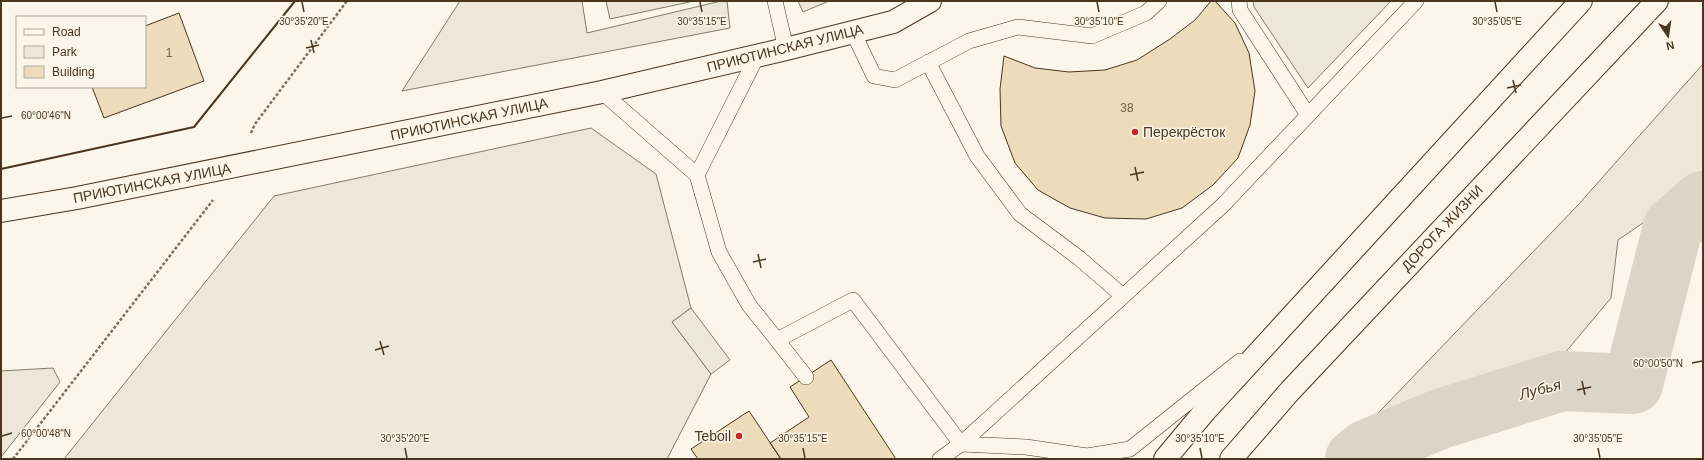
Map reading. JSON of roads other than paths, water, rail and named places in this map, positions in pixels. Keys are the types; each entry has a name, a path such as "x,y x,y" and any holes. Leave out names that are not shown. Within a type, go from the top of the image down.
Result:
{"main road":[{"name":"ПРИЮТИНСКАЯ УЛИЦА","path":"1,211 100,194 602,92 786,49 893,22 930,1"},
{"path":"1165,459 1205,411 1582,1"},
{"name":"ДОРОГА ЖИЗНИ","path":"1231,459 1290,391 1657,1"}],"lane":[{"path":"775,1 786,49"},
{"path":"853,32 874,76 895,80 968,41 1018,27 1092,36 1146,13 1159,1"},
{"path":"1239,1 1240,10 1308,114"},
{"path":"940,459 961,444 1223,205 1416,1"},
{"path":"697,175 756,56"},
{"path":"928,62 977,156 1020,214 1079,258 1123,296"},
{"path":"602,92 697,175 719,252 749,305 806,377"},
{"path":"777,340 853,300 961,444"},
{"path":"961,444 1026,446 1087,456 1130,449 1278,331"}],"waterway":[{"name":"Лубья","path":"1355,459 1366,450 1440,419 1562,381 1633,384 1673,227 1703,201"}],"place":[{"name":"Перекрёсток","path":"1135,132"},
{"name":"Teboil","path":"739,436"}]}
